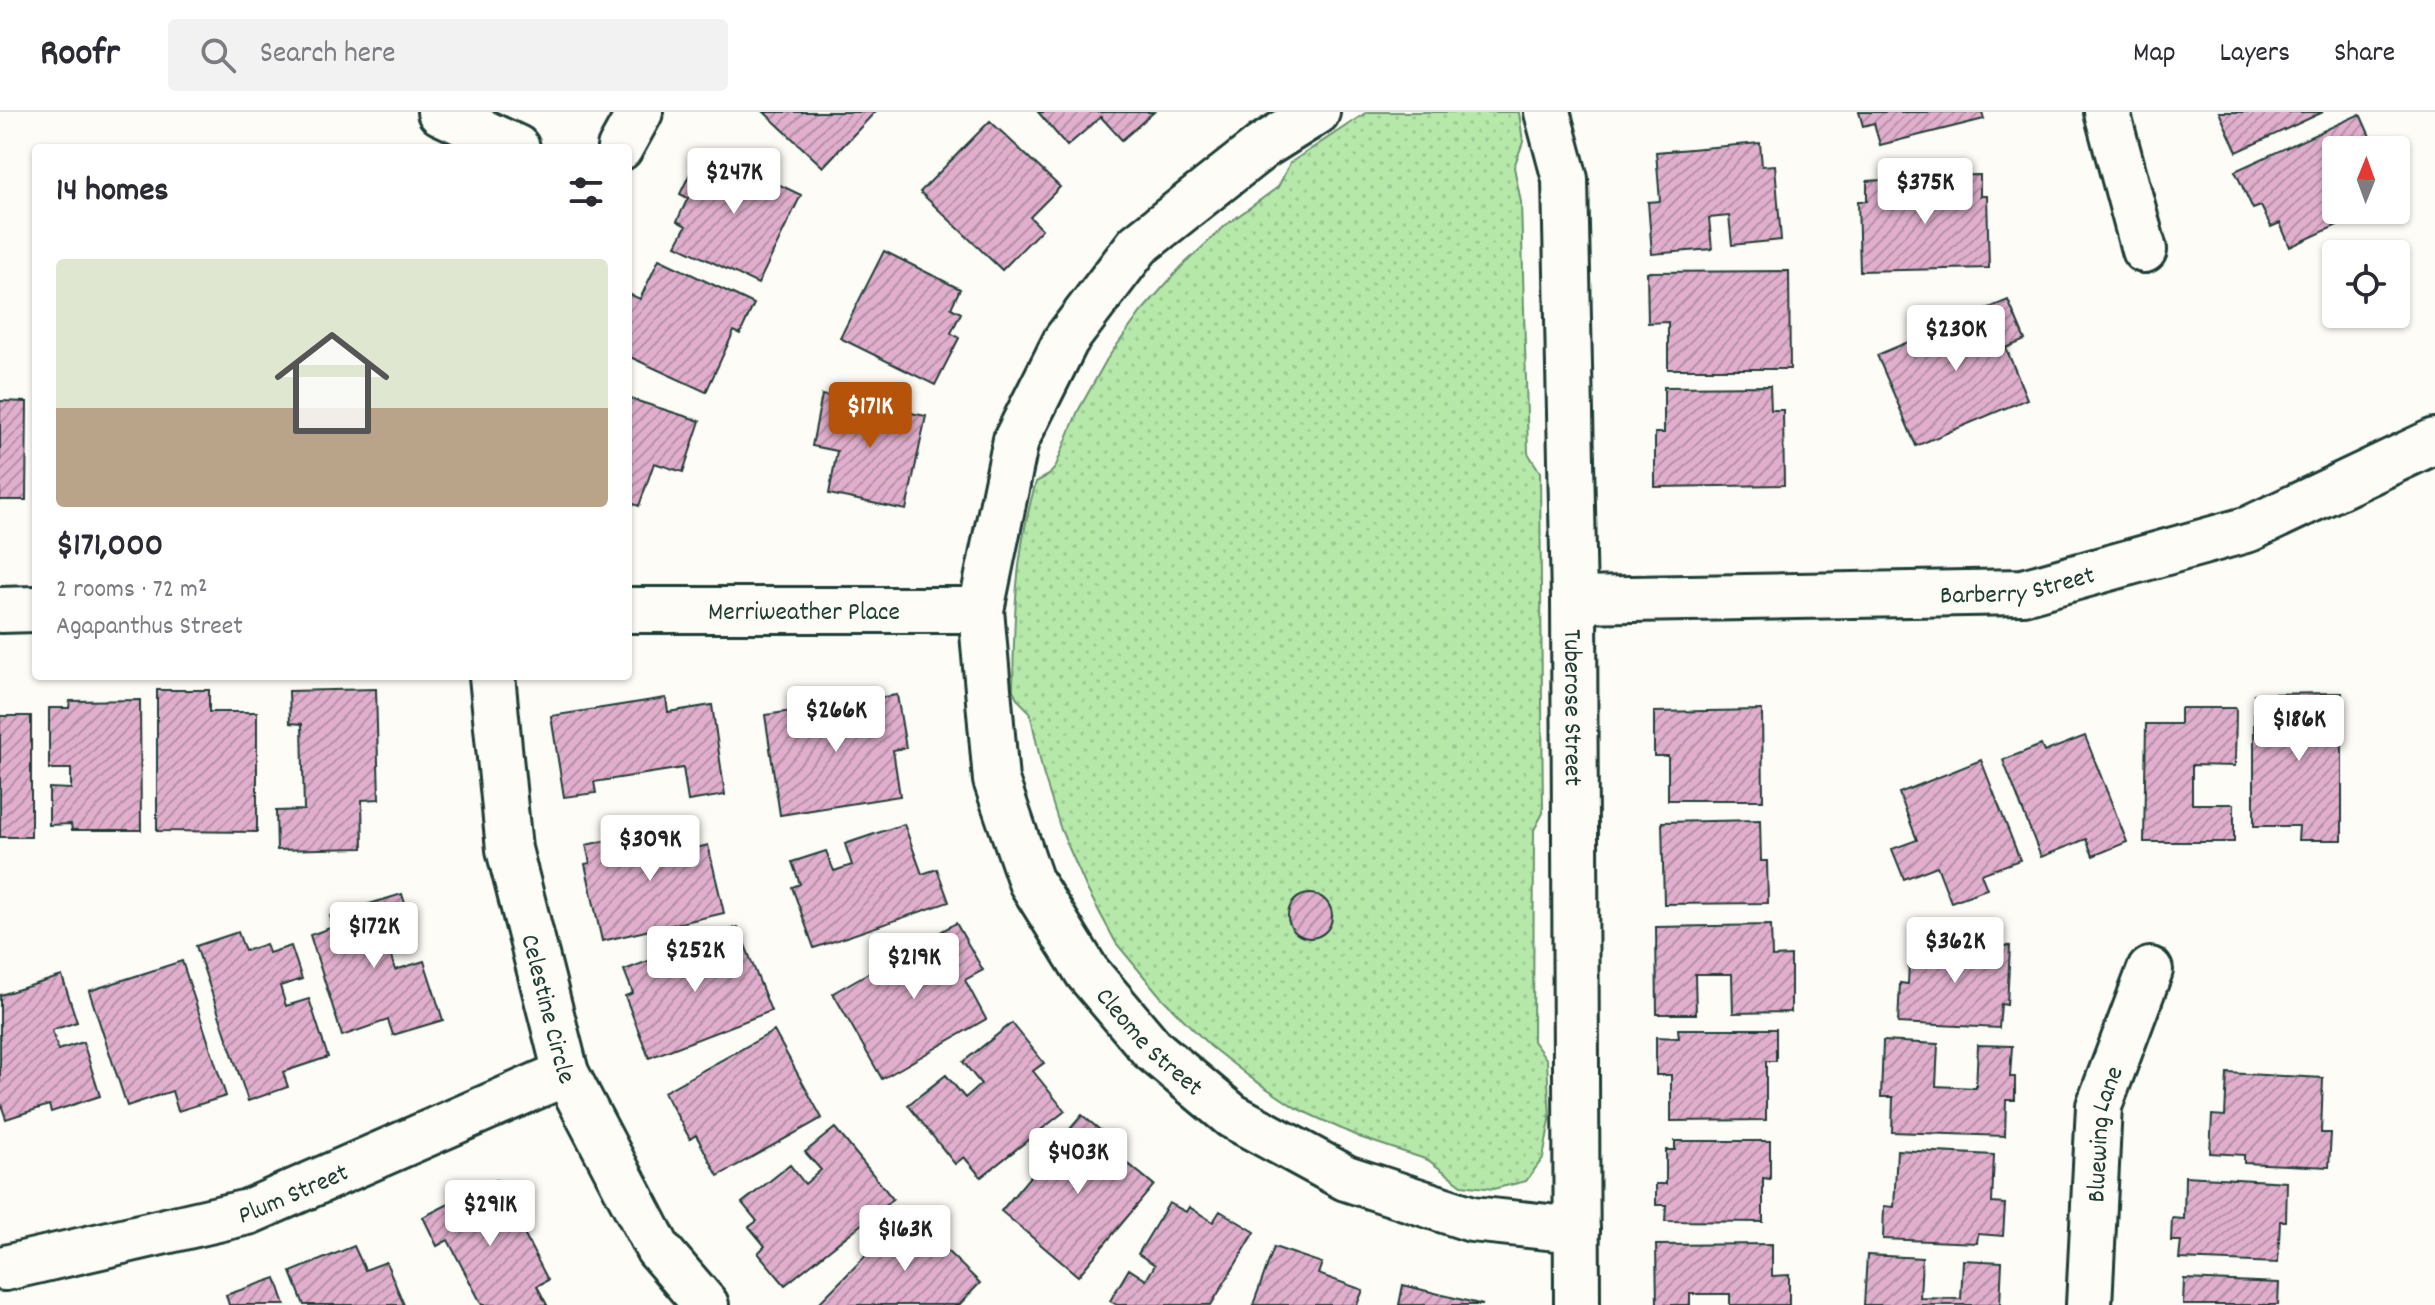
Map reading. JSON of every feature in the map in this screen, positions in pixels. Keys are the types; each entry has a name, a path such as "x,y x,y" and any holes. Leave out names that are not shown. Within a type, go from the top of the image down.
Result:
{"street":[{"path":"440,112 508,144"},
{"path":"622,144 640,112"},
{"name":"Cleome Street","path":"1317,112 1263,146 1138,245 1066,340 1016,440 981,610 996,780 1031,882 1087,972 1152,1049 1232,1116 1346,1178 1472,1219 1577,1230"},
{"name":"Tuberose Street","path":"1547,112 1565,179 1574,600 1577,1305"},
{"path":"2107,112 2144,250"},
{"name":"Barberry Street","path":"1574,600 2023,592 2249,529 2435,441"},
{"path":"0,610 32,609"},
{"name":"Merriweather Place","path":"632,610 981,610"},
{"name":"Celestine Circle","path":"492,680 509,849 566,1073 658,1249 706,1305"},
{"name":"Bluewing Lane","path":"2089,1305 2099,1106 2150,970"},
{"name":"Plum Street","path":"5,1268 248,1212 566,1073"}],"green space":[{"path":"1367,112 1519,112 1523,142 1514,167 1521,202 1528,453 1540,472 1543,813 1534,830 1533,1041 1547,1060 1550,1120 1543,1158 1526,1181 1493,1189 1462,1185 1428,1160 1359,1137 1296,1108 1210,1046 1161,997 1116,943 1087,889 1061,830 1043,773 1030,712 1013,690 1020,560 1036,482 1055,468 1078,411 1107,359 1141,312 1181,267 1226,225 1278,187 1290,163"}],"building":[{"path":"764,112 875,112 823,167"},
{"path":"1038,112 1154,112 1122,140 1101,117 1067,146"},
{"path":"1859,112 1982,112 1984,119 1880,145 1874,123 1863,126"},
{"path":"2219,112 2323,112 2237,152"},
{"path":"2360,114 2370,136 2322,136 2322,224 2340,224 2290,247 2280,223 2271,227 2261,206 2253,209 2235,171"},
{"path":"990,121 1060,187 1030,217 1042,229 1002,270 920,192"},
{"path":"1760,143 1762,166 1775,165 1781,240 1732,245 1729,216 1709,218 1712,249 1652,254 1648,202 1660,201 1656,152"},
{"path":"711,152 801,195 758,284 676,245 686,226 677,221 688,198 680,194 697,159 705,162"},
{"path":"1980,175 1980,196 1987,196 1989,268 1860,271 1858,201 1867,201 1867,181 1898,179 1898,201 1920,200 1919,176"},
{"path":"884,251 960,289 951,308 961,313 951,333 959,338 935,385 840,338"},
{"path":"659,259 754,304 740,334 734,331 706,392 632,358 632,295 640,299"},
{"path":"1789,271 1790,369 1668,369 1668,322 1648,323 1647,272"},
{"path":"2008,300 2025,340 2006,348 2027,399 1916,446 1877,355"},
{"path":"1770,386 1771,410 1783,410 1784,485 1655,487 1655,433 1664,433 1664,387"},
{"path":"822,395 926,416 906,510 829,494 837,451 812,446"},
{"path":"632,399 700,421 683,472 654,463 639,506 632,503"},
{"path":"0,401 27,402 26,500 0,500"},
{"path":"376,689 379,799 362,800 363,848 277,850 276,811 304,810 302,724 290,723 289,691"},
{"path":"157,690 209,690 209,712 257,712 257,832 157,831"},
{"path":"2342,693 2342,840 2298,840 2299,826 2254,826 2254,694"},
{"path":"897,695 906,748 893,750 900,796 780,815 765,715"},
{"path":"666,698 668,712 712,705 725,795 688,801 683,768 594,782 596,793 564,797 551,716"},
{"path":"140,700 141,830 72,830 71,824 49,825 49,788 71,789 71,769 49,769 49,708 69,708 70,701"},
{"path":"2180,708 2236,708 2235,766 2192,765 2192,804 2234,804 2234,842 2144,842 2146,724 2180,724"},
{"path":"1762,710 1763,800 1668,800 1668,756 1654,756 1654,712"},
{"path":"0,716 31,716 31,837 0,837"},
{"path":"2085,736 2127,842 2093,856 2086,839 2041,857 2003,760 2041,745 2044,752"},
{"path":"1981,760 2020,860 1981,874 1987,889 1951,902 1937,866 1904,879 1892,849 1917,840 1899,793"},
{"path":"1760,820 1761,861 1767,861 1768,903 1664,904 1662,822"},
{"path":"904,824 922,874 937,869 949,902 814,948 792,887 800,884 792,862 826,851 834,871 852,865 845,844"},
{"path":"675,825 681,852 708,845 724,913 602,941 585,864 590,863 586,845"},
{"path":"402,894 417,941 389,949 395,970 424,961 443,1020 393,1035 388,1020 342,1036 310,935 333,927 330,916"},
{"path":"1310,894 1326,900 1332,916 1326,932 1310,938 1294,932 1288,916 1294,900"},
{"path":"956,923 983,970 965,980 986,1019 882,1079 833,993"},
{"path":"1771,925 1772,957 1791,956 1791,1012 1733,1013 1732,974 1695,974 1696,1014 1657,1014 1656,927"},
{"path":"738,927 771,1011 649,1058 625,996 633,993 624,970 683,948 691,969 709,963 701,941"},
{"path":"238,932 245,951 266,944 269,953 291,946 302,979 280,986 286,1006 309,999 328,1057 283,1072 288,1087 248,1101 196,946"},
{"path":"1910,941 2010,946 2007,1005 2001,1004 1999,1028 1898,1023 1900,983 1908,984"},
{"path":"182,961 226,1096 178,1111 172,1091 127,1106 89,991"},
{"path":"62,976 77,1022 52,1030 58,1050 83,1042 100,1096 51,1112 49,1105 6,1119 0,1101 0,995"},
{"path":"1012,1023 1044,1063 1033,1071 1065,1111 981,1177 964,1157 955,1164 908,1105 946,1075 965,1098 981,1084 963,1062"},
{"path":"1678,1029 1776,1029 1776,1061 1766,1061 1766,1120 1671,1121 1671,1075 1656,1075 1656,1037 1679,1038"},
{"path":"774,1031 822,1118 718,1176 696,1135 690,1139 664,1092"},
{"path":"1883,1041 1938,1044 1936,1086 1976,1088 1978,1045 2012,1046 2010,1077 2015,1077 2015,1100 2006,1100 2005,1136 1892,1132 1893,1097 1881,1097"},
{"path":"2227,1073 2323,1078 2321,1133 2331,1133 2329,1167 2244,1163 2244,1155 2210,1153 2212,1115 2225,1116"},
{"path":"1082,1115 1124,1150 1119,1156 1154,1185 1078,1276 1001,1211"},
{"path":"835,1128 893,1199 785,1285 758,1253 765,1246 749,1227 757,1221 742,1203 790,1165 805,1184 821,1170 805,1152"},
{"path":"1675,1141 1770,1141 1770,1179 1763,1178 1763,1222 1665,1221 1666,1205 1656,1205 1656,1184 1666,1184 1666,1150 1675,1150"},
{"path":"1897,1150 1994,1155 1992,1203 2005,1204 2003,1236 1978,1234 1977,1243 1883,1239 1884,1206 1894,1207"},
{"path":"2185,1176 2287,1182 2286,1221 2280,1221 2278,1263 2179,1259 2181,1241 2171,1241 2172,1218 2184,1219"},
{"path":"496,1180 548,1280 537,1286 547,1305 482,1305 448,1240 437,1246 423,1217"},
{"path":"1169,1203 1186,1212 1189,1207 1213,1222 1220,1211 1255,1232 1211,1305 1117,1305 1110,1301 1129,1269 1146,1280 1155,1265 1138,1254"},
{"path":"908,1213 980,1283 959,1305 817,1305"},
{"path":"1772,1244 1772,1276 1789,1275 1789,1305 1730,1305 1730,1294 1690,1294 1690,1305 1657,1305 1656,1245"},
{"path":"354,1246 365,1270 386,1262 404,1305 304,1305 291,1272"},
{"path":"1274,1247 1322,1263 1318,1274 1363,1290 1357,1305 1253,1305"},
{"path":"1867,1255 1922,1258 1920,1298 1961,1299 1963,1260 2002,1262 2000,1305 1864,1305"},
{"path":"276,1278 285,1305 229,1305 226,1295"},
{"path":"2184,1279 2279,1283 2278,1305 2183,1305"},
{"path":"1403,1285 1483,1305 1399,1305"}]}
